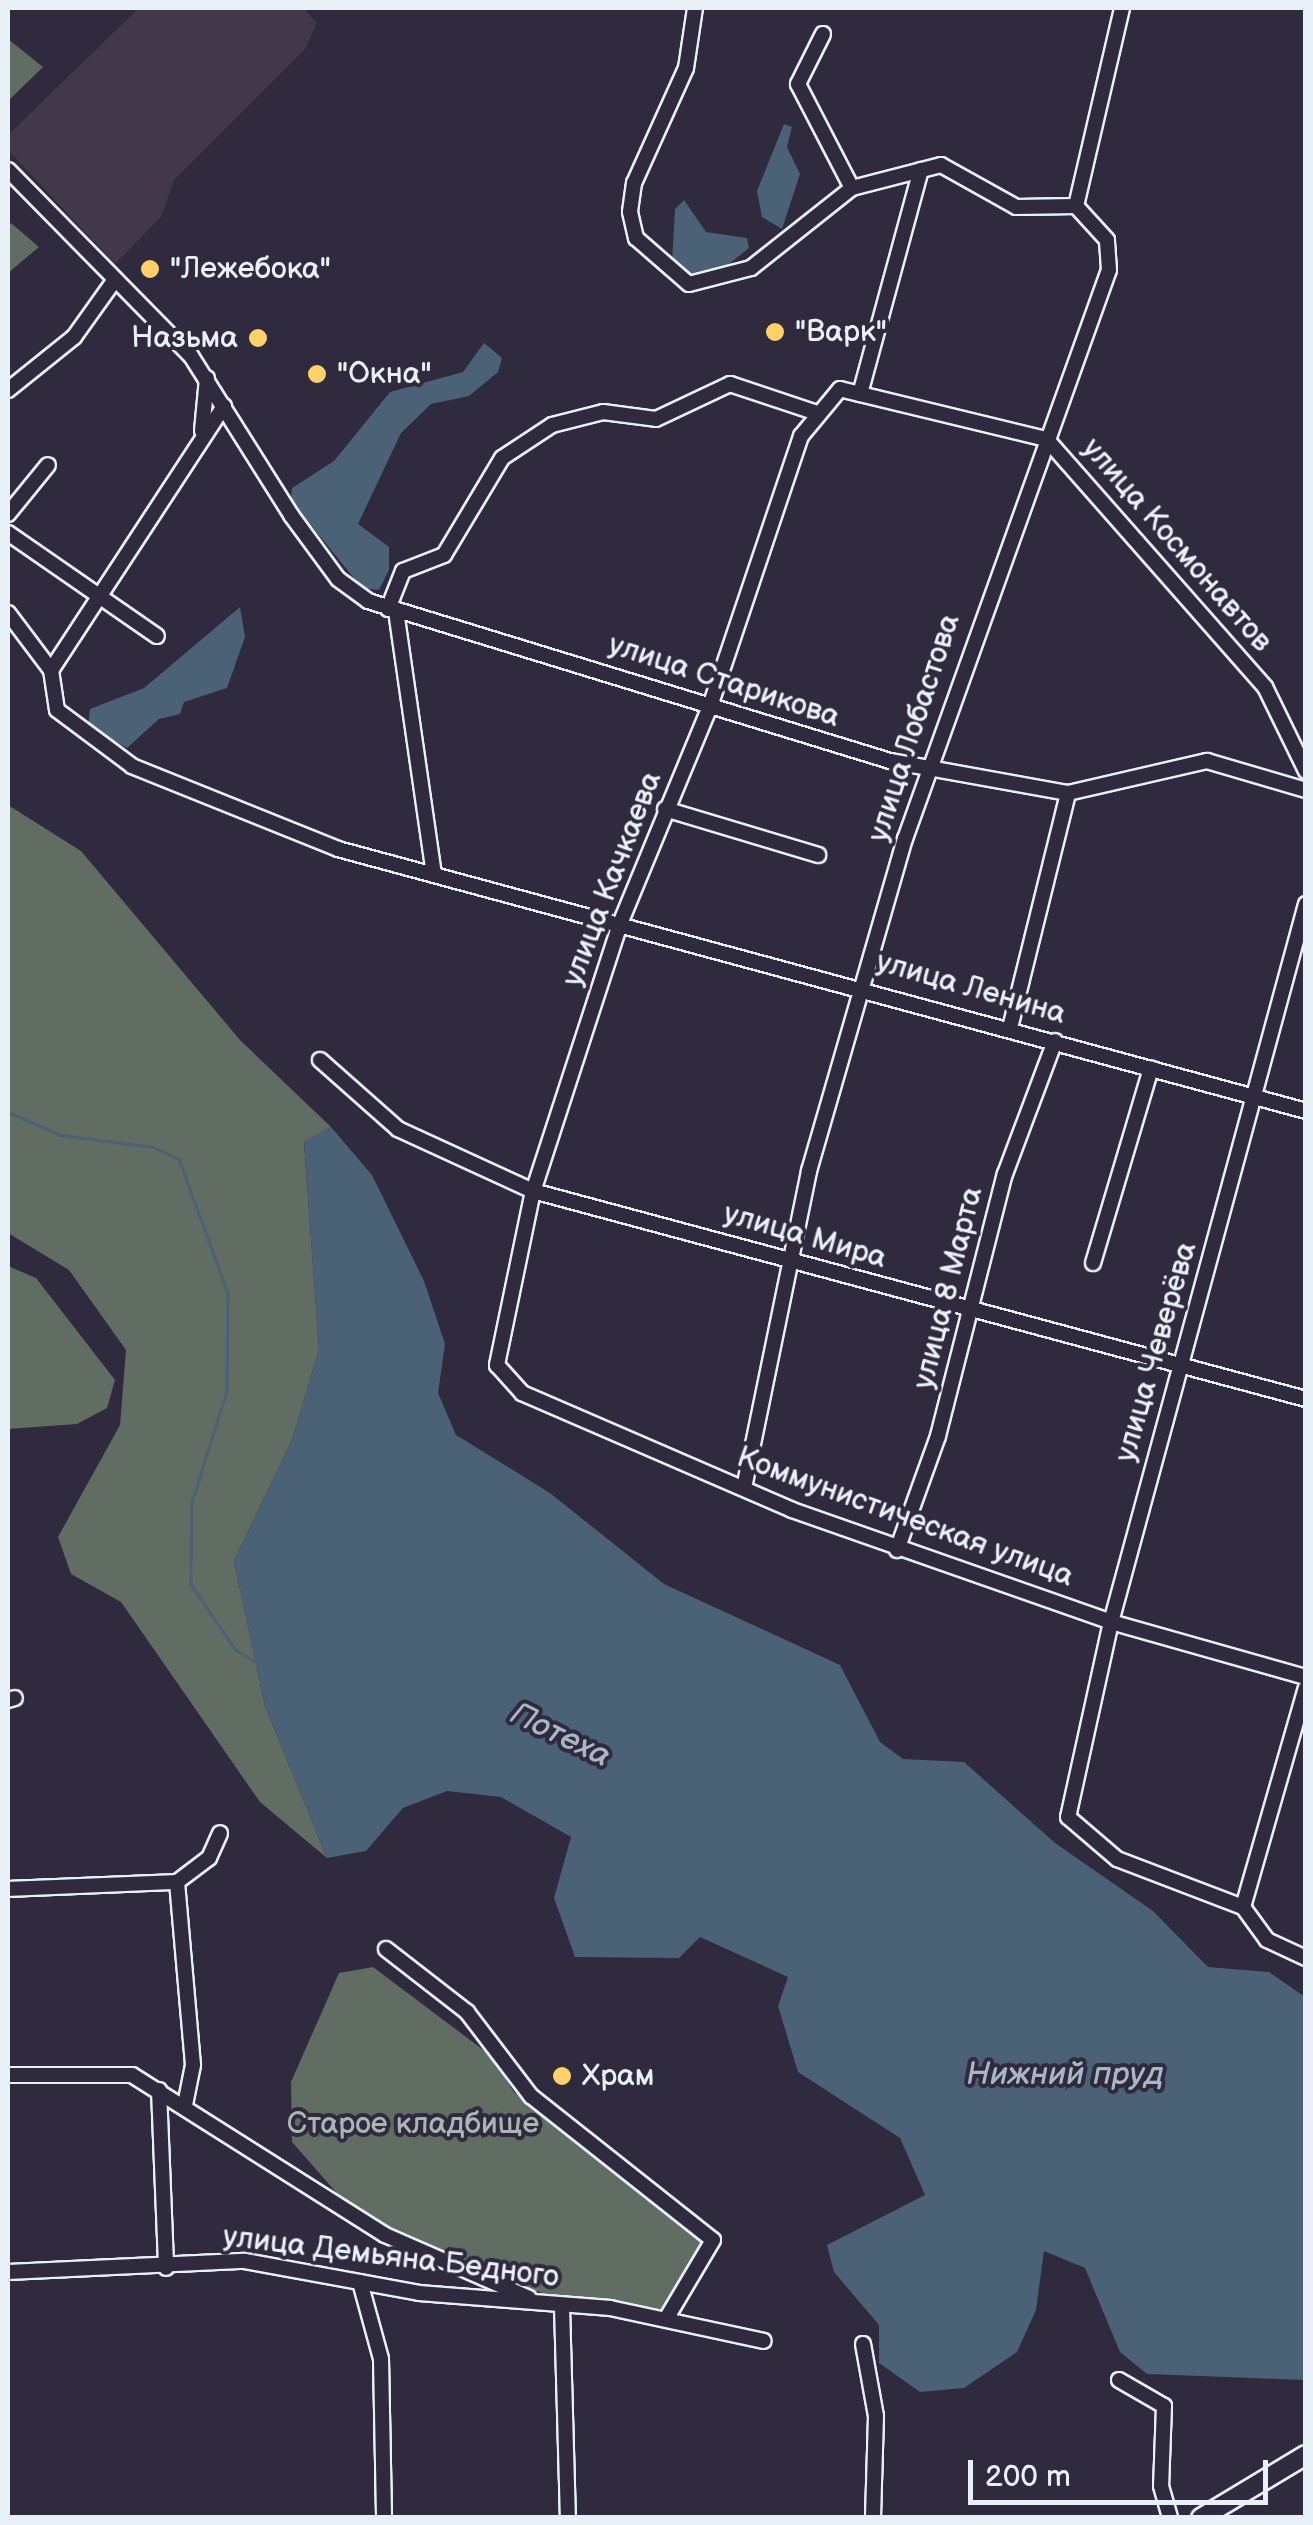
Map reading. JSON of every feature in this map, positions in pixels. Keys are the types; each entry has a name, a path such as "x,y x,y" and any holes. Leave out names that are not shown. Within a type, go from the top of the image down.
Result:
{"main road":[{"path":"1201,2518 1306,2455"}],"street":[{"path":"695,8 686,68 634,183 636,238 688,284 712,284 751,268 852,188 941,164 1016,207 1076,206 1122,8"},
{"path":"823,34 798,84 852,188"},
{"name":"улица Старикова","path":"8,170 208,376 239,442 338,579 392,610 710,704 834,747 930,767 1068,793 1207,761 1306,790"},
{"path":"860,394 921,170"},
{"name":"улица Лобастова","path":"744,1488 812,1161 930,767 1109,270 1107,240 1076,206"},
{"path":"8,390 74,337 114,281"},
{"path":"202,432 208,376"},
{"path":"434,874 392,610 402,571 444,555 502,458 552,425 604,412 656,419 730,384 814,412"},
{"name":"улица Космонавтов","path":"840,389 1046,439 1265,687 1306,771"},
{"name":"улица Качкаева","path":"499,1375 503,1314 533,1191 620,924 710,704 814,412 840,389"},
{"path":"8,612 52,670 202,432 224,406"},
{"path":"8,514 48,465"},
{"path":"8,532 157,636"},
{"name":"улица Ленина","path":"52,670 56,710 160,776 338,849 866,987 1306,1111"},
{"path":"1010,1028 1068,793"},
{"path":"665,808 818,855"},
{"name":"улица Чеверёва","path":"1243,1908 1117,1859 1068,1817 1110,1622 1306,904"},
{"name":"улица 8 Марта","path":"897,1550 974,1312 1005,1174 1055,1041"},
{"name":"улица Мира","path":"320,1060 398,1129 533,1191 1179,1369 1306,1399"},
{"path":"1092,1263 1151,1068"},
{"name":"Коммунистическая улица","path":"499,1375 744,1488 897,1550 1110,1622 1306,1677"},
{"path":"1306,1688 1243,1908 1267,1940 1306,1958"},
{"path":"8,1888 177,1882 210,1858 220,1833"},
{"path":"177,1882 192,2065 186,2106"},
{"path":"386,1950 468,2012 531,2096 713,2240 666,2320"},
{"path":"8,2074 122,2072 186,2106 385,2236 544,2304"},
{"path":"160,2090 166,2268"},
{"name":"улица Демьяна Бедного","path":"8,2272 166,2268 244,2261 360,2282 666,2320 764,2341"},
{"path":"360,2282 381,2359 384,2518"},
{"path":"562,2306 568,2518"},
{"path":"862,2344 876,2416 873,2518"},
{"path":"1119,2380 1164,2406 1161,2486 1170,2518"}],"shaded area":[{"path":"139,8 303,8 317,23 305,49 174,180 161,217 115,264 8,150 8,135"}],"green space":[{"path":"8,39 43,67 8,101"},
{"path":"11,223 39,247 8,273 8,228"},
{"path":"8,805 81,851 240,1040 331,1127 304,1142 319,1350 292,1440 234,1561 265,1706 327,1858 260,1802 121,1602 71,1574 58,1537 120,1425 126,1350 69,1270 8,1233"},
{"path":"8,1266 36,1278 115,1380 107,1408 77,1424 8,1429"},
{"name":"Старое кладбище","path":"373,1967 490,2055 514,2092 704,2235 707,2252 666,2311 546,2294 445,2262 356,2215 292,2142 291,2082 339,1973"}],"water":[{"path":"784,124 792,127 787,147 800,174 782,229 762,217 757,191"},
{"path":"684,200 706,232 747,238 749,248 714,276 688,276 672,262 675,209"},
{"path":"484,343 502,358 498,372 469,396 431,404 401,433 358,524 389,547 389,570 379,590 362,588 291,501 292,488 334,461 390,392 463,372"},
{"path":"240,607 245,637 227,688 184,702 180,714 159,719 127,748 88,727 90,709 144,688"},
{"name":"Нижний пруд","path":"331,1127 372,1175 424,1281 445,1344 438,1393 456,1435 550,1493 664,1584 840,1665 880,1742 903,1759 964,1762 1055,1843 1153,1911 1208,1967 1269,1972 1305,1997 1305,2380 1147,2374 1120,2352 1085,2268 1044,2251 1036,2310 1017,2352 964,2388 920,2392 879,2363 879,2325 834,2272 827,2245 925,2195 900,2138 798,2072 778,2006 788,1977 700,1937 679,1958 575,1957 554,1898 571,1837 501,1797 447,1791 403,1808 366,1851 327,1858 265,1706 234,1561 292,1440 319,1350 304,1141"}],"waterway":[{"name":"Потеха","path":"8,1112 61,1135 153,1147 179,1159 228,1293 227,1391 192,1503 191,1584 235,1649 261,1665"}],"place":[{"name":"\"Лежебока\"","path":"150,269"},
{"name":"\"Варк\"","path":"775,332"},
{"name":"Назьма","path":"258,338"},
{"name":"\"Окна\"","path":"317,374"},
{"name":"Храм","path":"562,2076"}]}
